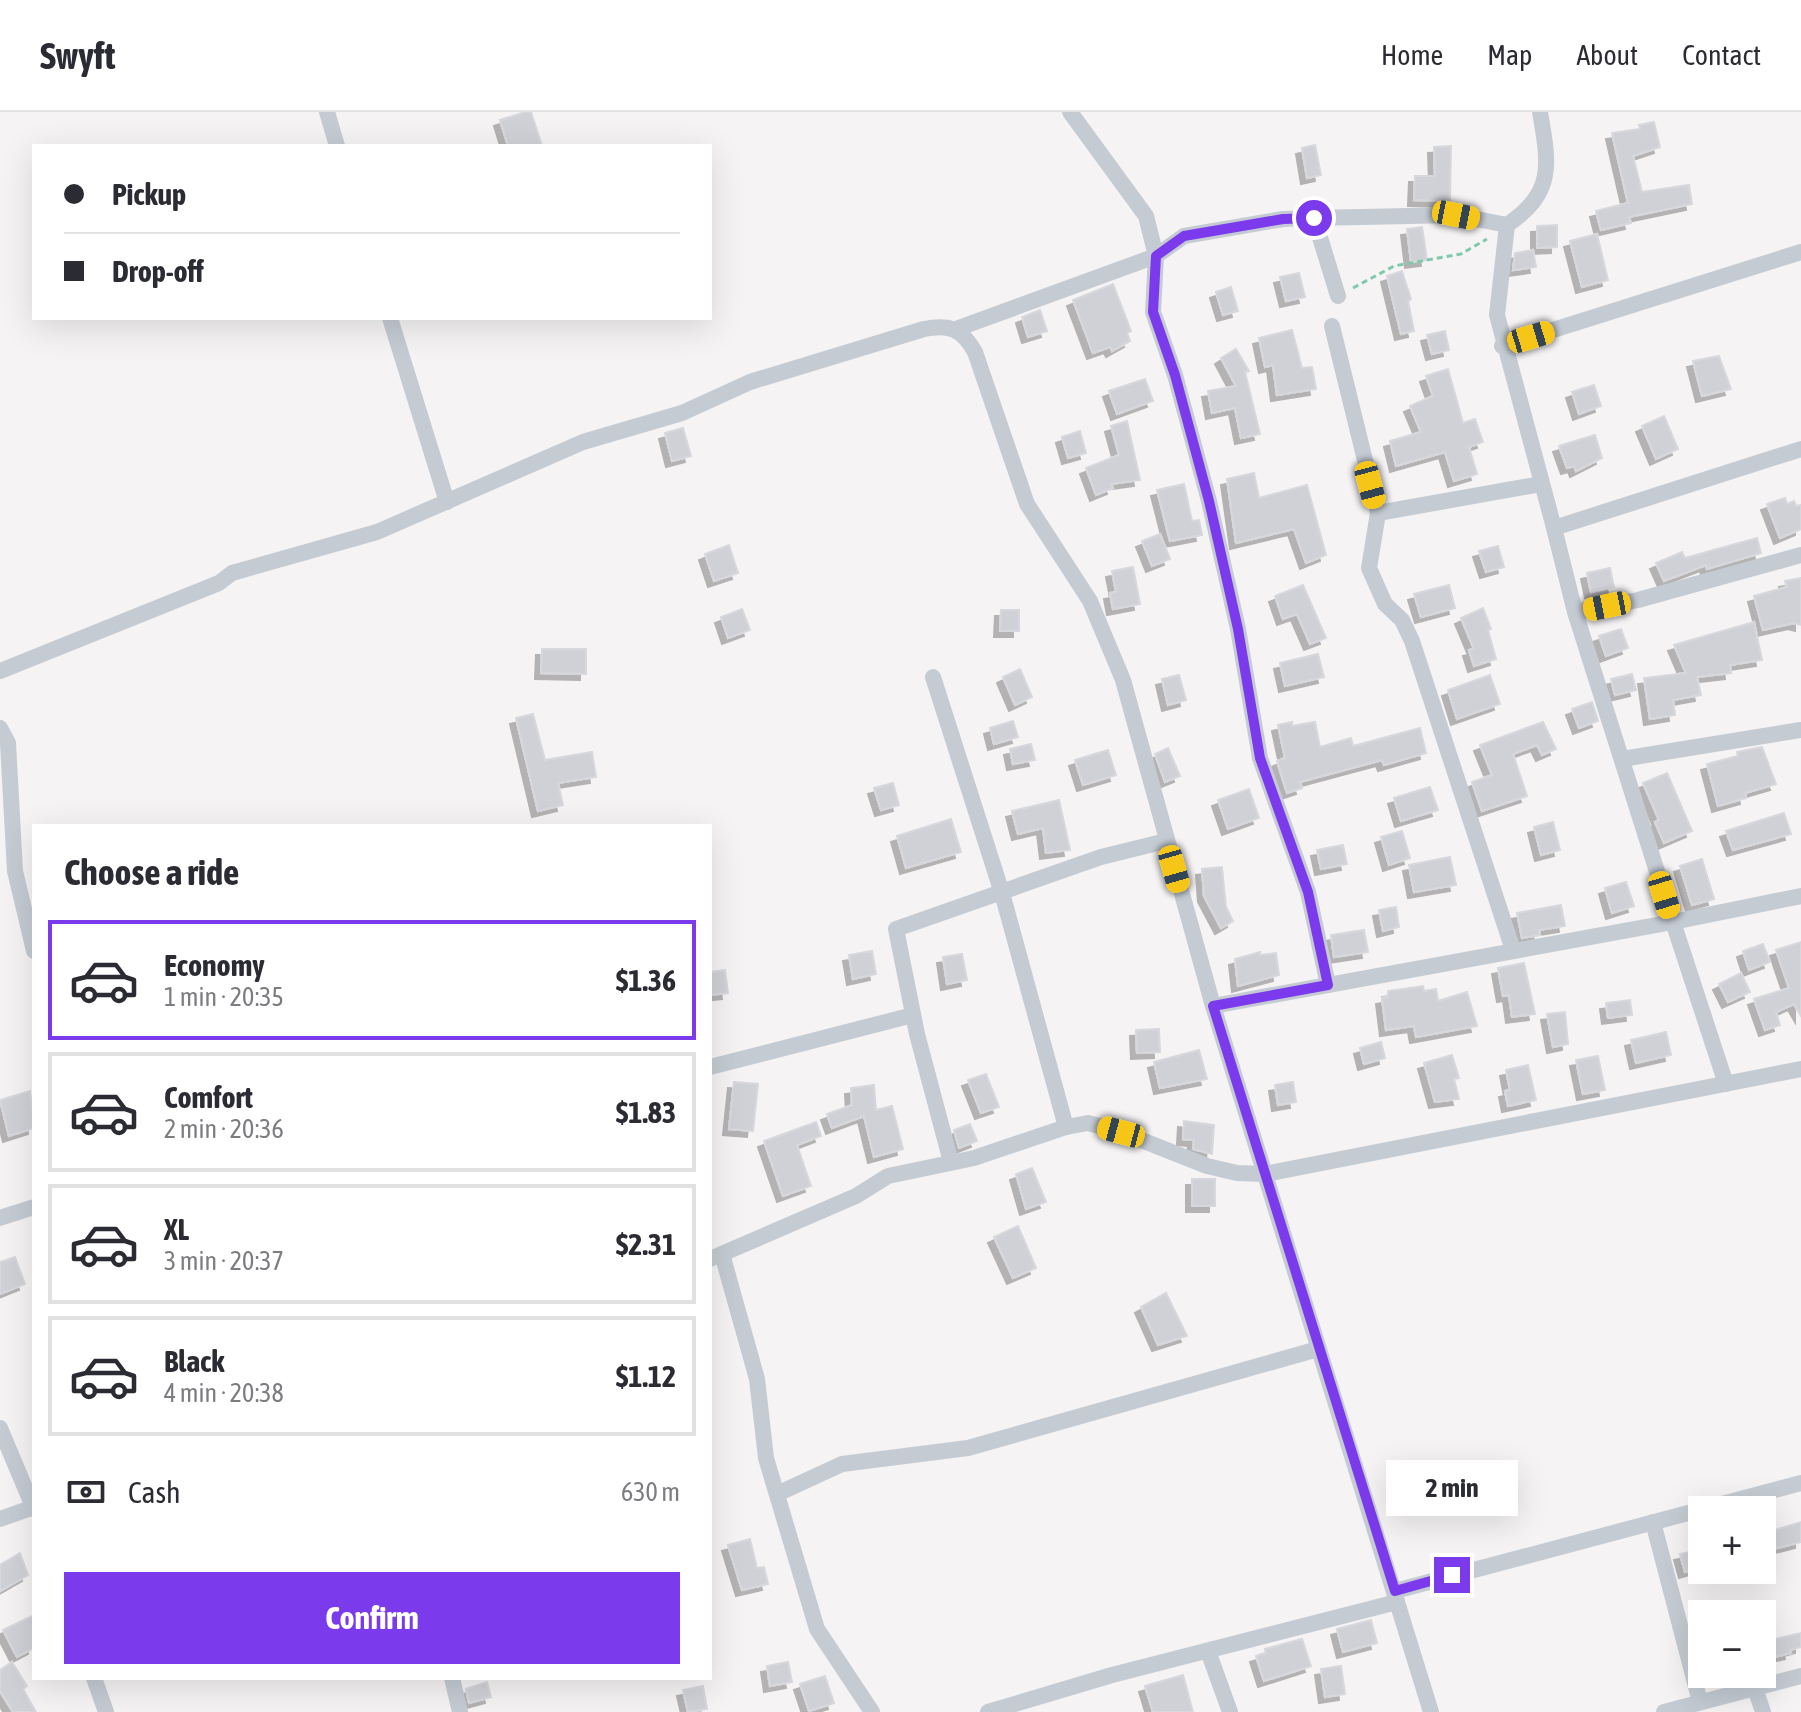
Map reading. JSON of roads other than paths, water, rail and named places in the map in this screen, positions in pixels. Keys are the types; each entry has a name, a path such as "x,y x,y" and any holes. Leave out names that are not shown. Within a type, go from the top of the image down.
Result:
{"street":[{"path":"327,112 336,144"},
{"path":"1070,112 1146,216 1156,256 1153,312 1175,375 1209,501 1238,629 1260,758 1308,892 1328,985"},
{"path":"1540,112 1547,177 1539,197 1507,225 1497,315 1502,346 1575,612 1726,1084"},
{"path":"956,329 1156,256 1184,236 1283,219 1456,215 1507,225"},
{"path":"1314,218 1338,296"},
{"path":"1502,346 1801,252"},
{"path":"391,320 447,502"},
{"path":"0,671 219,583 232,573 377,532 533,462 583,442 682,413 750,382 924,329 944,325 956,329 967,338 975,352 1027,504 1090,601 1123,680 1213,1006 1431,1712"},
{"path":"1332,326 1378,513 1369,568 1385,604 1402,620 1412,641 1513,950"},
{"path":"1554,528 1801,449"},
{"path":"1378,513 1541,484"},
{"path":"1575,612 1638,600 1801,555"},
{"path":"933,677 1002,893 1066,1127"},
{"path":"0,728 8,743 15,871 32,943"},
{"path":"1622,759 1801,730"},
{"path":"951,1162 913,1015 896,929 1101,857 1166,841"},
{"path":"1213,1006 1801,896"},
{"path":"712,1066 913,1015"},
{"path":"872,1712 817,1629 766,1458 757,1379 716,1256 856,1196 888,1176 1017,1146 1066,1127 1088,1123 1121,1132 1207,1166 1237,1173 1265,1174 1801,1069"},
{"path":"0,1218 32,1208"},
{"path":"777,1494 842,1464 968,1448 1318,1349"},
{"path":"0,1428 32,1503"},
{"path":"988,1712 1653,1522 1801,1483"},
{"path":"0,1519 32,1509"},
{"path":"1653,1522 1700,1702"},
{"path":"1208,1651 1230,1712"},
{"path":"1776,1683 1801,1676"},
{"path":"95,1680 106,1712"},
{"path":"452,1680 460,1712"},
{"path":"1664,1712 1755,1688 1763,1712"},
{"path":"1045,1695 1052,1712"}]}
